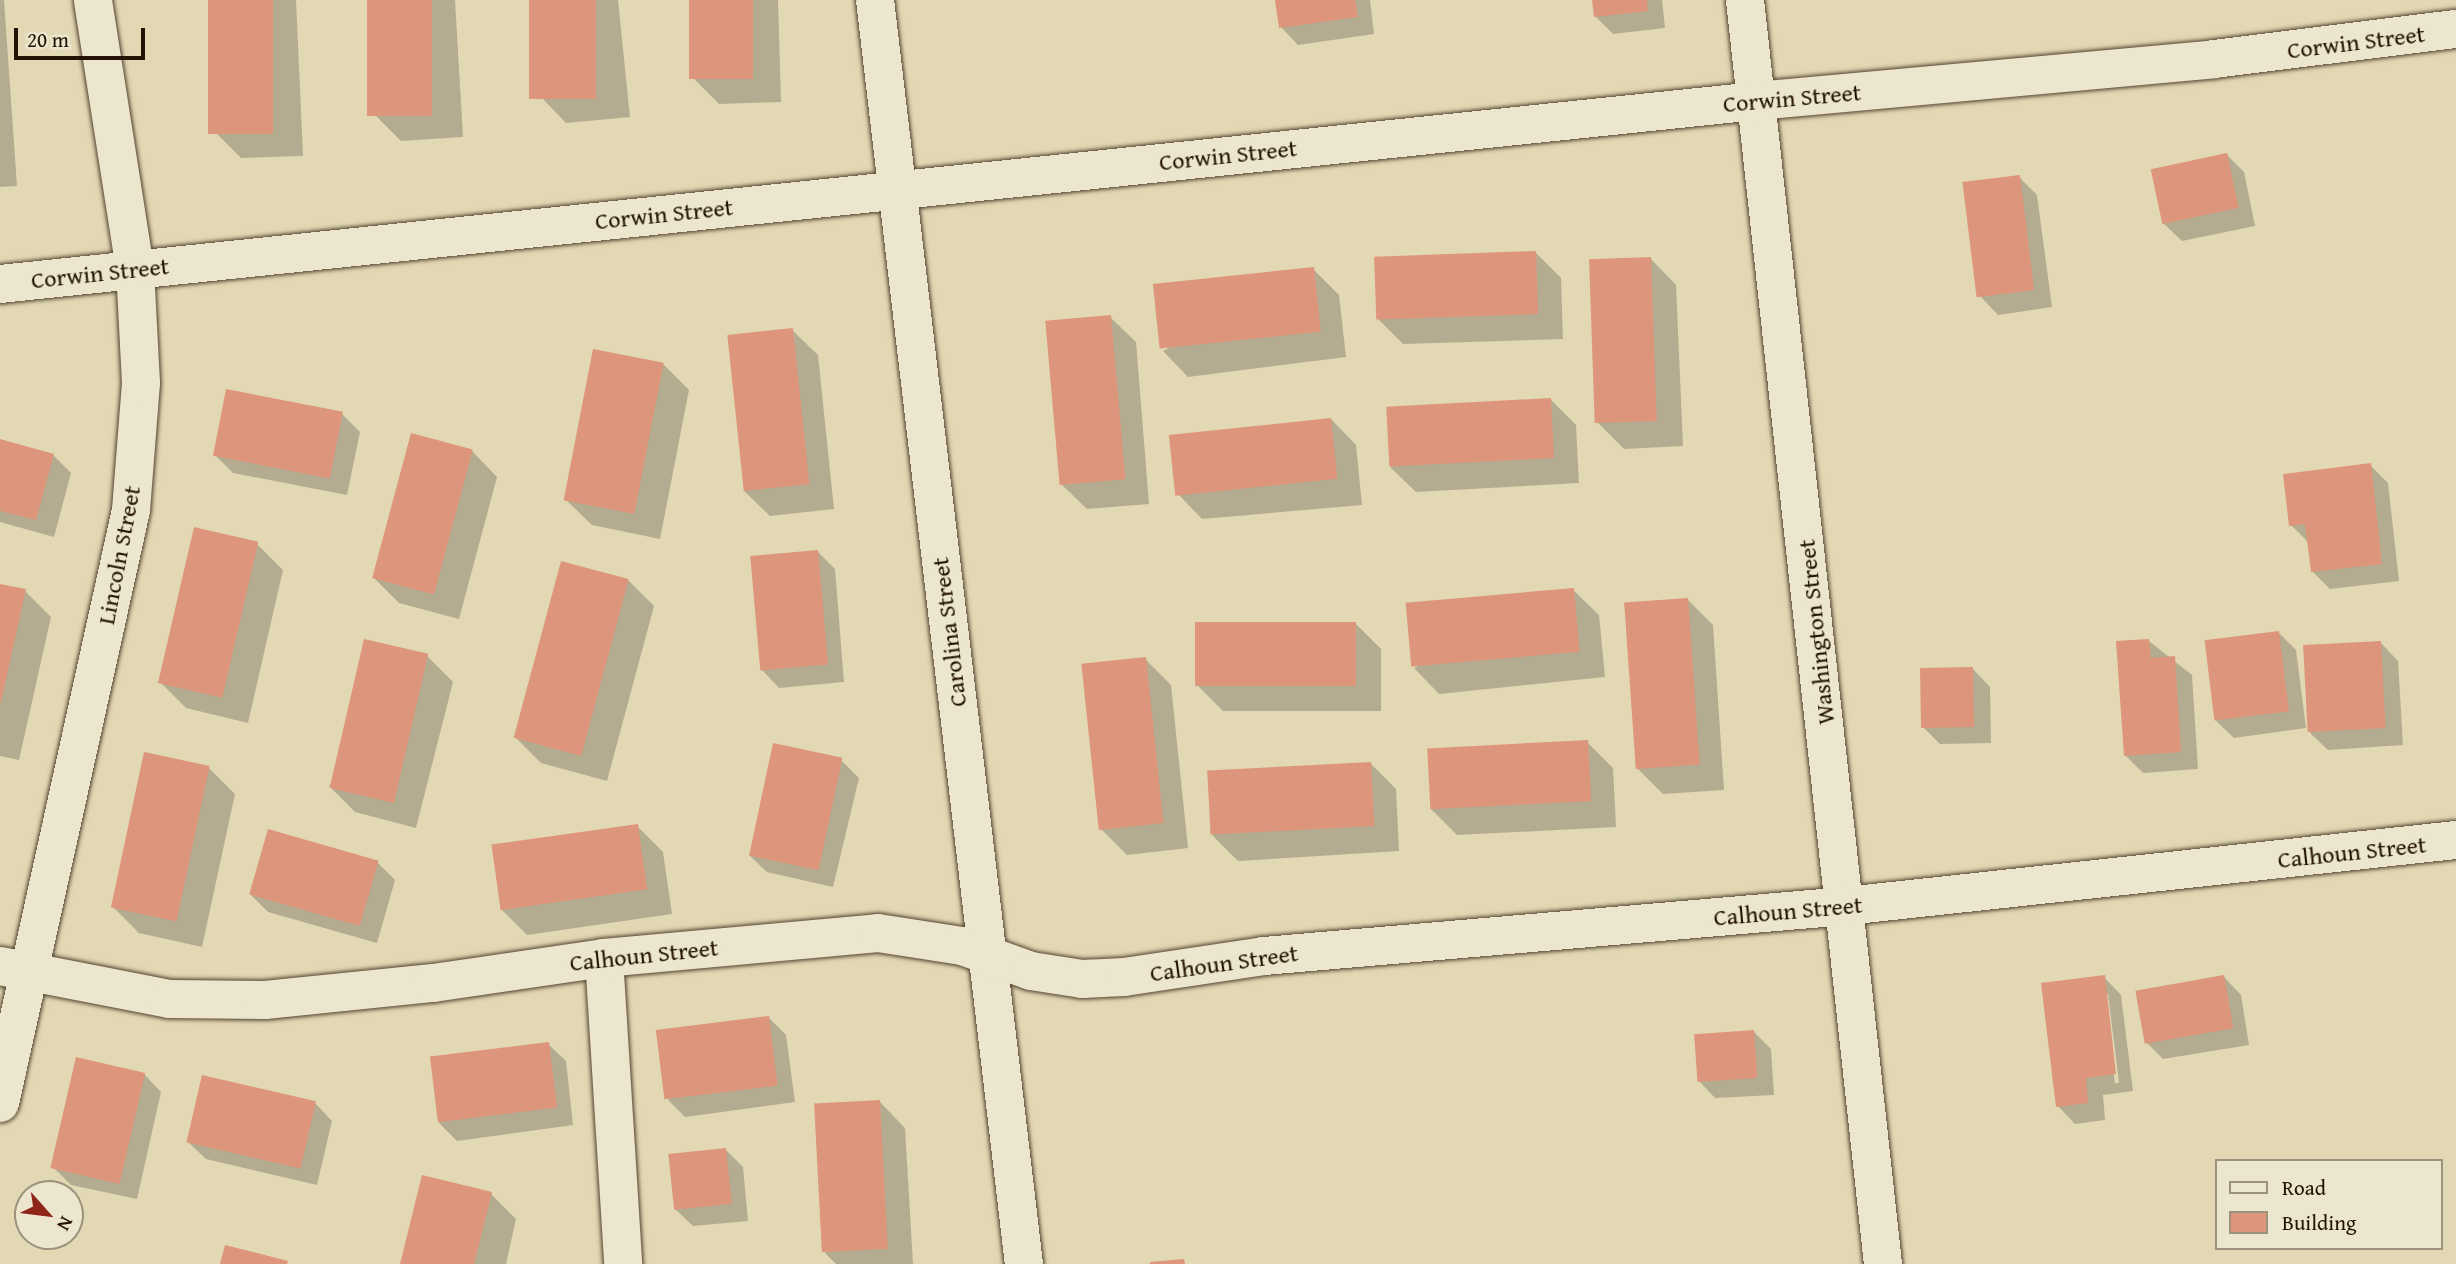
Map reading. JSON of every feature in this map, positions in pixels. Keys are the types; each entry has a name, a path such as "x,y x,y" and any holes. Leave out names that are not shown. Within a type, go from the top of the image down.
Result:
{"street":[{"name":"Lincoln Street","path":"0,1103 13,970 131,510 141,383 135,269 93,0"},
{"name":"Carolina Street","path":"875,0 895,190 1024,1264"},
{"name":"Washington Street","path":"1745,0 1883,1264"},
{"name":"Corwin Street","path":"0,285 1756,101 2214,59 2456,29"},
{"name":"Calhoun Street","path":"13,970 169,999 265,1000 433,983 604,958 878,933 962,946 988,958 1057,975 1124,977 1264,956 1846,906 2456,840"},
{"path":"604,958 622,1264"}],"building":[{"path":"208,0 273,0 273,134 208,134"},
{"path":"367,0 432,0 432,116 367,116"},
{"path":"529,0 596,0 596,99 529,99"},
{"path":"689,0 753,0 753,79 689,79"},
{"path":"1275,0 1355,0 1358,17 1279,28"},
{"path":"1592,0 1647,0 1648,11 1594,17"},
{"path":"2227,153 2239,208 2162,224 2151,169"},
{"path":"2020,175 2034,290 1977,297 1962,182"},
{"path":"1536,251 1538,314 1376,320 1374,257"},
{"path":"1651,257 1657,421 1595,423 1589,259"},
{"path":"1314,267 1321,332 1160,349 1153,284"},
{"path":"1111,315 1125,479 1060,485 1045,321"},
{"path":"793,328 809,484 744,491 727,335"},
{"path":"593,349 664,363 634,514 564,500"},
{"path":"226,389 343,412 330,478 213,456"},
{"path":"1551,398 1554,458 1389,467 1386,407"},
{"path":"1331,418 1337,479 1175,496 1169,435"},
{"path":"411,433 473,450 434,594 372,578"},
{"path":"0,439 54,454 36,520 0,511"},
{"path":"2371,463 2382,564 2311,572 2305,524 2289,526 2283,474"},
{"path":"194,527 258,542 222,698 158,683"},
{"path":"818,550 828,665 760,670 750,556"},
{"path":"561,561 629,579 581,756 514,738"},
{"path":"0,584 26,589 1,702 0,702"},
{"path":"1574,588 1580,652 1411,666 1406,603"},
{"path":"1688,598 1700,765 1636,769 1624,602"},
{"path":"1195,622 1356,622 1356,686 1195,686"},
{"path":"2279,631 2289,711 2214,721 2205,640"},
{"path":"364,639 428,654 394,803 330,788"},
{"path":"2149,639 2151,658 2175,656 2181,752 2124,756 2116,641"},
{"path":"2381,641 2386,728 2308,732 2303,645"},
{"path":"1146,657 1163,823 1099,830 1081,664"},
{"path":"1973,667 1974,727 1921,728 1920,668"},
{"path":"1588,740 1591,801 1430,809 1427,748"},
{"path":"773,743 842,758 819,870 749,855"},
{"path":"144,752 210,766 176,921 111,908"},
{"path":"1371,762 1374,826 1211,834 1207,771"},
{"path":"638,824 647,889 501,910 491,845"},
{"path":"268,829 379,861 360,926 249,894"},
{"path":"2105,975 2116,1074 2086,1078 2088,1103 2056,1107 2041,983"},
{"path":"2224,975 2233,1028 2145,1044 2135,991"},
{"path":"769,1016 778,1085 664,1099 656,1030"},
{"path":"1754,1030 1757,1078 1697,1082 1694,1034"},
{"path":"549,1042 557,1108 438,1122 430,1057"},
{"path":"76,1057 145,1073 120,1184 50,1168"},
{"path":"202,1075 316,1101 300,1169 186,1142"},
{"path":"880,1100 888,1249 822,1252 814,1103"},
{"path":"726,1148 732,1204 674,1210 668,1154"},
{"path":"422,1175 492,1192 474,1264 400,1264"},
{"path":"225,1245 288,1261 287,1264 220,1264"},
{"path":"1184,1259 1185,1264 1150,1264 1150,1262"}]}
